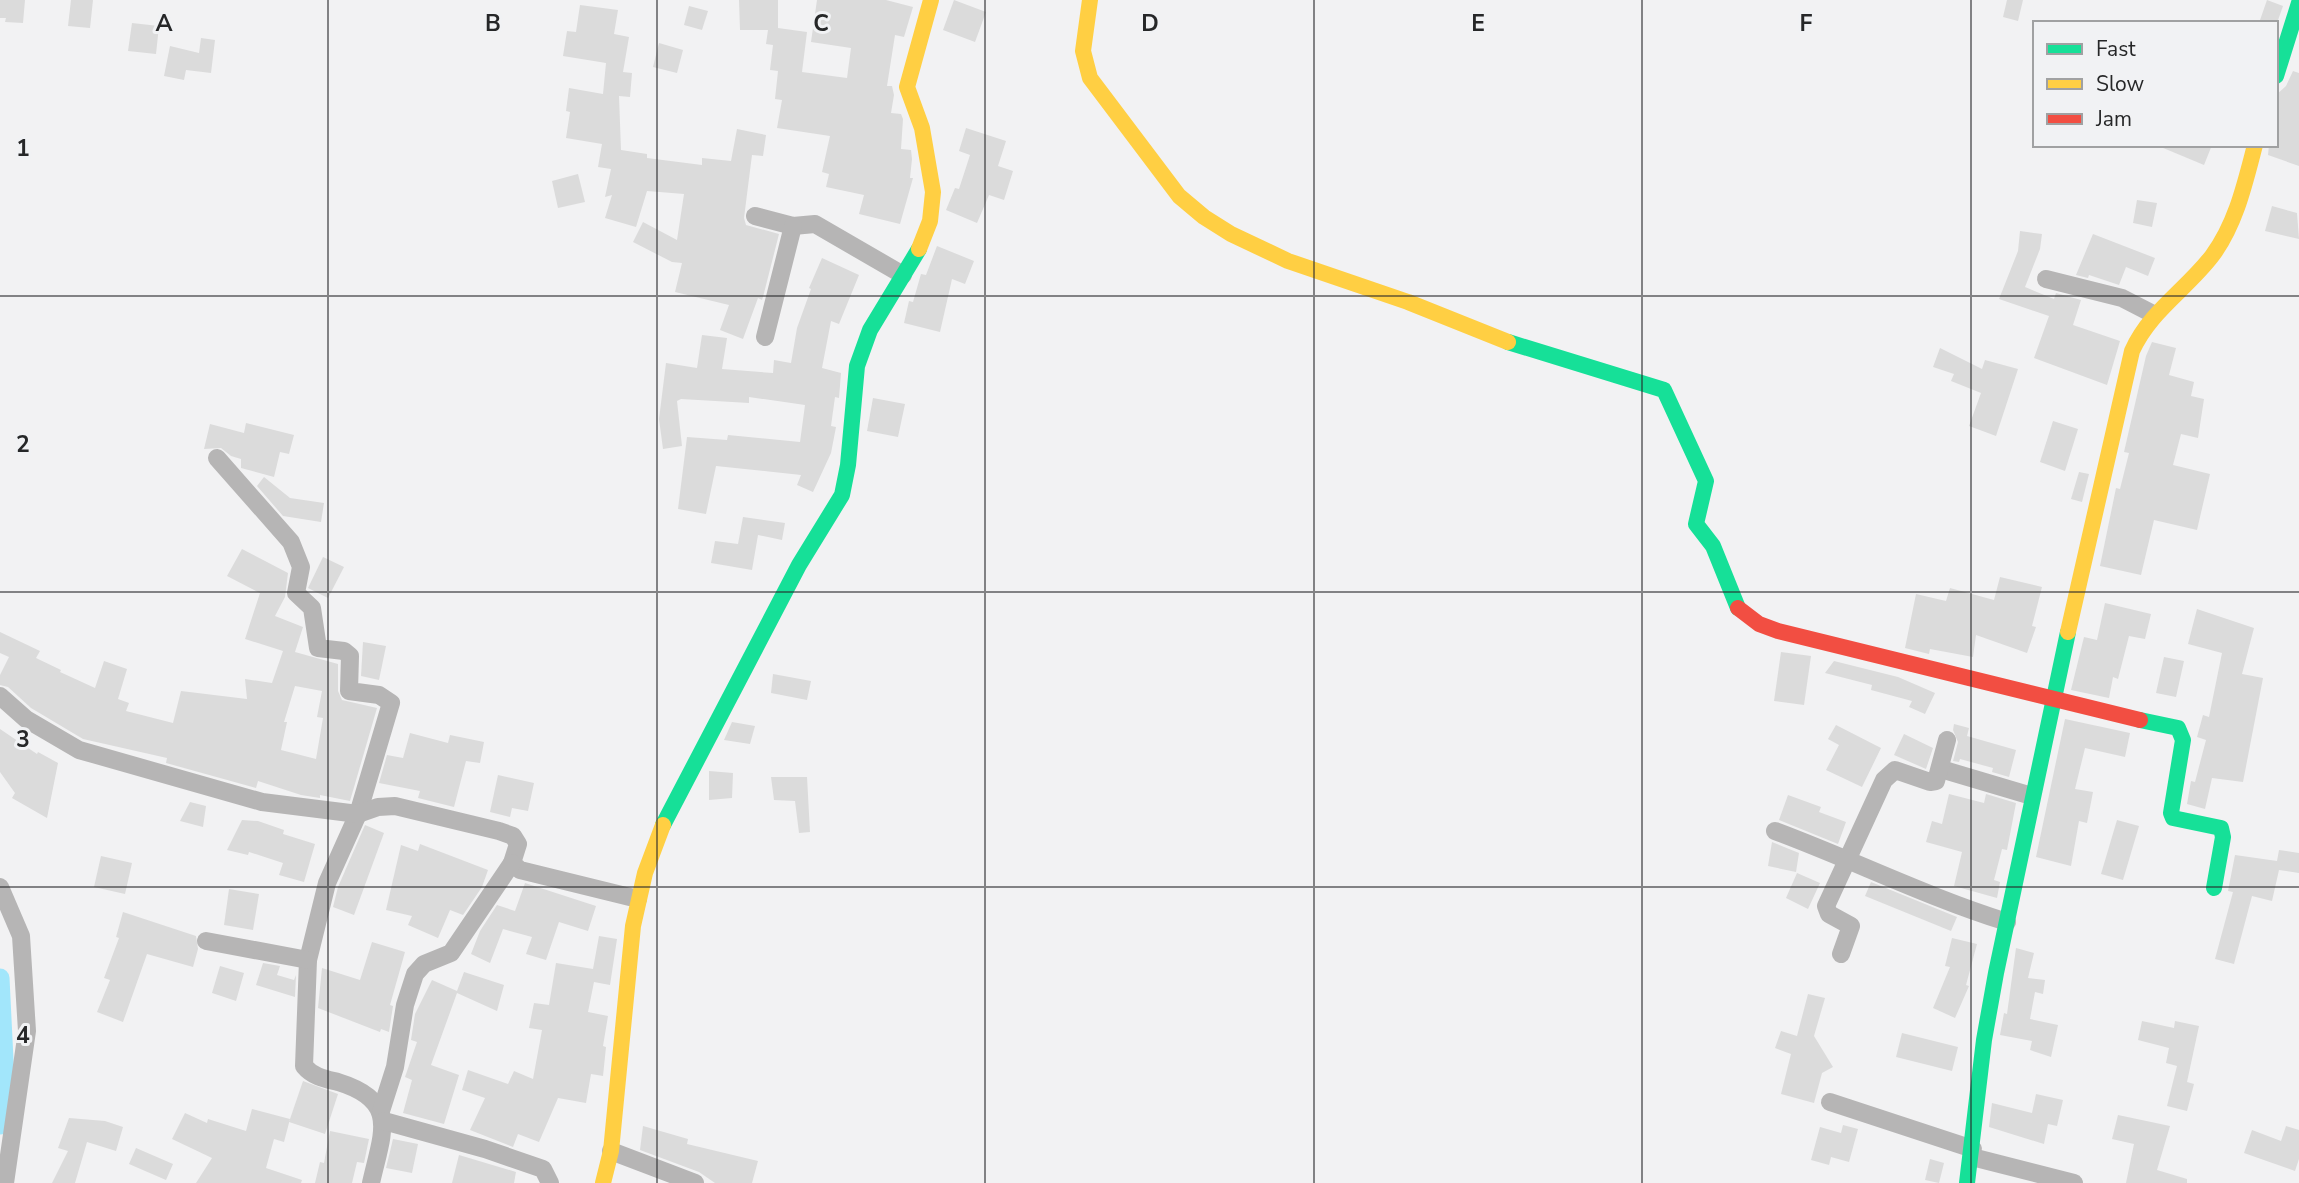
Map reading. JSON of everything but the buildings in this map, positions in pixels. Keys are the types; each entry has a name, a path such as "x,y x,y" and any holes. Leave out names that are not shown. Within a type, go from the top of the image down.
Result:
{"street":[{"path":"603,1183 611,1151 631,938 638,899 659,834 693,764 799,565 842,495 848,465 857,366 870,330 919,249 930,220 933,192 922,128 907,87 909,71 931,0"},
{"path":"1090,0 1083,51 1090,78 1179,196 1197,213 1247,245 1408,302 1517,345 1664,390 1673,401 1688,440 1705,472 1705,494 1697,509 1696,524 1712,545 1735,606 1748,620 1778,631 2054,701 2178,728 2183,740 2172,816 2221,828 2223,837 2214,888"},
{"path":"2278,70 2299,3"},
{"path":"1967,1183 1973,1153 1984,1040 2007,922 2032,796 2124,381 2137,338 2152,314 2198,272 2222,242 2240,197 2254,147"},
{"path":"755,216 793,226 815,224 903,275"},
{"path":"765,337 793,226"},
{"path":"2046,279 2122,298 2152,314"},
{"path":"217,457 291,542 301,567 296,593 312,608 318,648 344,651 350,656 349,691 379,695 391,702 358,814 327,883 308,960 304,1066 316,1076 363,1090 382,1116 543,1169 550,1183"},
{"path":"0,696 26,719 79,750 262,802 358,814 378,807 395,806 513,836 518,844 512,863 451,953 424,964 415,974 405,1005 371,1183"},
{"path":"1841,954 1851,926 1829,914 1826,906 1889,772 1898,770 1934,783 1941,769 1947,740"},
{"path":"1941,769 2032,796"},
{"path":"1775,831 1847,857 1933,897 2007,922"},
{"path":"512,863 520,870 638,899"},
{"path":"0,887 21,936 27,1031 5,1183"},
{"path":"206,941 308,960"},
{"path":"1830,1102 1973,1153 2074,1183"},
{"path":"611,1151 695,1183"}],"waterway":[{"path":"0,978 6,1101 0,1125"}],"traffic: fast":[{"path":"2278,70 2299,3"},
{"path":"663,825 799,565 842,495 848,465 857,366 870,330 919,249"},
{"path":"1508,342 1664,390 1706,481 1696,524 1713,546 1738,608"},
{"path":"1967,1183 1984,1040 1996,973 2068,632"},
{"path":"2140,720 2178,728 2183,740 2171,813 2173,818 2221,828 2223,837 2214,888"}],"traffic: slow":[{"path":"919,249 930,221 933,192 922,128 907,87 931,0"},
{"path":"1090,0 1083,51 1090,78 1179,196 1204,217 1231,234 1288,261 1408,302 1508,342"},
{"path":"2068,632 2132,351 2148,324 2202,268 2220,244 2239,203 2254,147"},
{"path":"603,1183 611,1151 633,926 645,873 663,825"}],"traffic: jam":[{"path":"1738,608 1759,624 1778,631 2140,720"}]}
